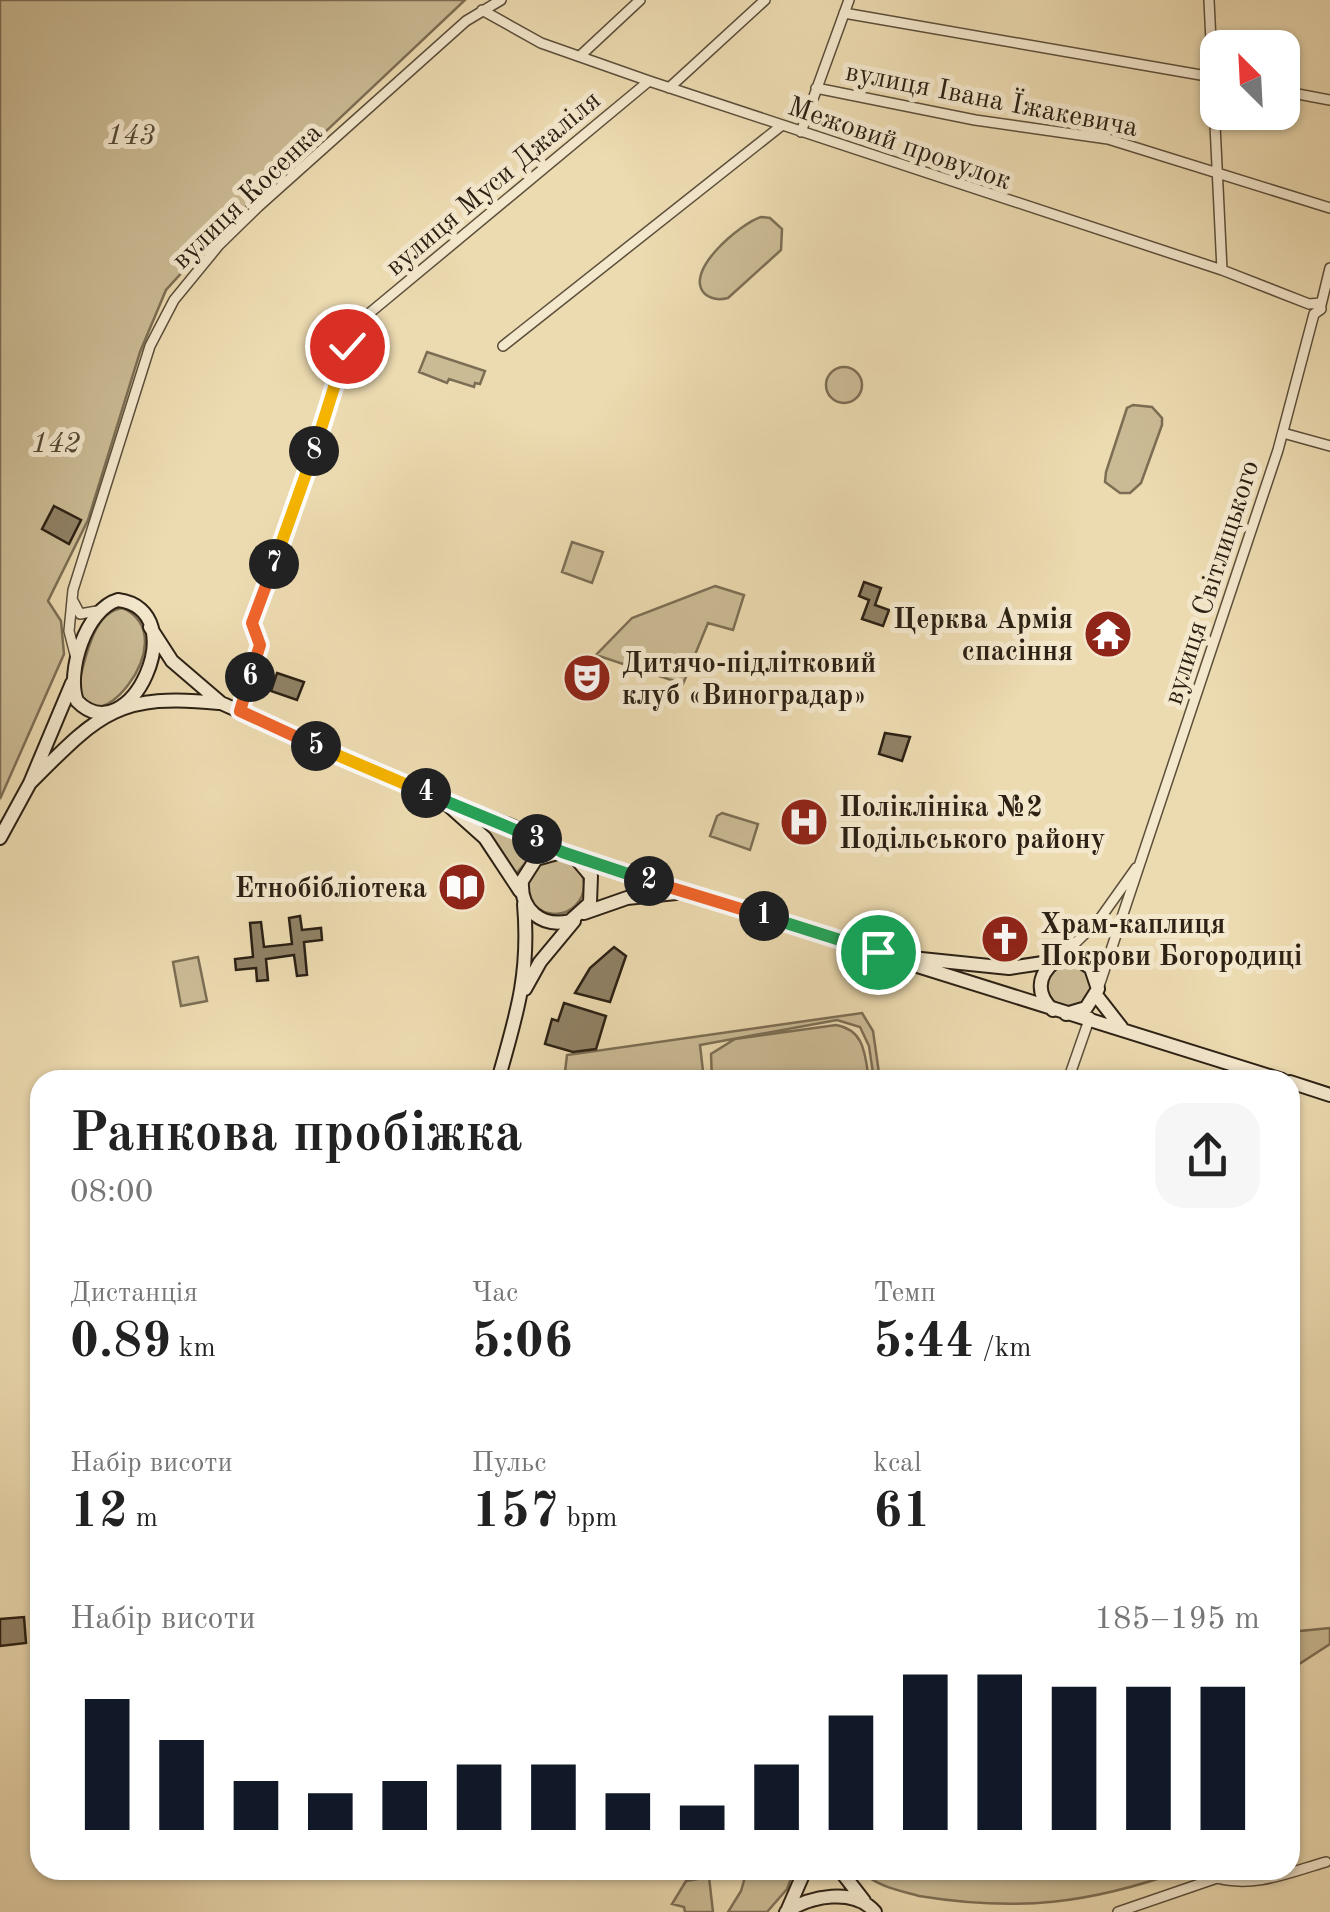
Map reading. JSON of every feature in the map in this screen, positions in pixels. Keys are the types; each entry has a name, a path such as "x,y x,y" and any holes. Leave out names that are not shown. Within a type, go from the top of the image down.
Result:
{"street":[{"name":"вулиця Косенка","path":"78,662 69,631 71,597 150,346 174,300 219,245 258,207 482,10 501,0"},
{"path":"580,56 640,0"},
{"path":"669,88 765,0"},
{"path":"801,132 848,0"},
{"path":"1209,0 1212,30"},
{"name":"Межовий провулок","path":"482,10 540,42 649,82 1222,270 1308,304 1316,300 1317,310"},
{"path":"844,12 1200,75"},
{"name":"вулиця Муси Джаліля","path":"240,711 260,645 252,623 347,346 360,322 649,82"},
{"name":"вулиця Івана Їжакевича","path":"816,88 975,120 1108,139 1330,208"},
{"path":"1300,94 1330,100"},
{"path":"502,346 781,126"},
{"path":"1217,130 1222,270"},
{"name":"вулиця Світлицького","path":"1071,1070 1283,434 1330,268"},
{"path":"1283,434 1330,446"},
{"path":"30,783 76,736 129,701 148,674 154,644 146,616 131,603 118,600 80,614 71,597"},
{"path":"0,838 30,783 99,609"},
{"path":"150,626 172,662 221,703 514,827 585,864 593,883 590,903 540,962 524,992"},
{"path":"73,680 80,706 102,713 171,698 221,703"},
{"path":"441,799 493,848 531,913 549,923 626,898 688,893"},
{"path":"501,1070 524,992 528,951 524,874 542,855 568,854 892,956 924,971 1251,1070"},
{"name":"вулиця Світлицького","path":"1056,960 1116,899 1140,862"},
{"path":"892,956 1009,968 1070,957 1087,964 1094,972 1097,992 1121,1028"},
{"path":"1056,960 1042,975 1040,987 1046,1003 1061,1013 1086,1008 1097,992"},
{"path":"1300,1085 1330,1095"},
{"path":"1300,1869 1326,1862"},
{"path":"787,1911 800,1880"},
{"path":"848,1880 869,1906"},
{"path":"1118,1912 1211,1880"},
{"path":"787,1911 835,1897 890,1912"}],"green space":[{"name":"143","path":"0,0 465,0 216,235 166,290 140,352 88,520 48,601 61,621 64,654 0,799"},
{"path":"761,217 770,218 782,229 781,250 728,298 716,299 705,294 700,285 707,262 728,238"},
{"path":"427,352 485,371 480,384 475,383 474,387 449,379 447,383 419,372"},
{"path":"844,367 857,372 862,385 857,398 844,403 831,398 826,385 831,372"},
{"path":"1152,407 1162,418 1162,425 1141,483 1130,493 1120,493 1105,482 1106,472 1127,408"},
{"path":"572,542 603,552 592,583 562,572"},
{"path":"715,586 744,595 733,630 708,623 683,684 596,655 632,618"},
{"path":"123,608 140,623 145,643 140,665 113,700 98,707 85,703 78,685 92,638 104,618"},
{"path":"722,813 758,824 750,850 710,836 717,816"},
{"path":"472,815 548,848 531,856 516,874"},
{"path":"555,856 575,865 584,885 575,905 555,914 535,905 526,885 535,865"},
{"path":"198,957 207,1001 181,1006 173,962"},
{"path":"1069,963 1085,969 1091,985 1085,1001 1069,1007 1053,1001 1047,985 1053,969"},
{"path":"862,1013 873,1031 879,1070 873,1070 869,1046 860,1027 837,1020 700,1045 703,1070 565,1070 567,1055"},
{"path":"836,1025 858,1038 867,1070 712,1070 711,1054 735,1039"},
{"path":"1330,1628 1330,1644 1300,1664 1300,1631"},
{"path":"709,1880 713,1912 685,1912 684,1907 672,1904 686,1881"},
{"path":"744,1880 790,1880 767,1912 728,1912"},
{"path":"1155,1880 1085,1897 1021,1904 919,1896 875,1881"}],"building":[{"path":"54,506 81,520 69,544 42,529"},
{"path":"864,582 881,588 875,605 889,610 883,626 862,619 869,600 859,596"},
{"path":"277,673 304,682 297,700 271,691"},
{"path":"885,733 910,737 902,761 879,754"},
{"name":"Етнобібліотека","path":"465,878 476,882 472,891 478,894 474,904 450,900 453,880 464,882"},
{"path":"300,916 302,930 321,928 322,940 304,942 307,975 297,976 294,955 266,959 268,980 257,981 256,968 236,970 235,959 253,957 250,923 261,922 264,947 292,944 289,918"},
{"path":"614,947 626,956 610,1002 575,993 590,968"},
{"path":"564,1003 606,1016 596,1049 573,1052 545,1044 552,1019 558,1021"},
{"path":"24,1617 26,1643 0,1646 0,1619"}],"place":[{"name":"Церква Армія спасіння","path":"1108,634"},
{"name":"Дитячо-підлітковий клуб «Виноградар»","path":"587,678"},
{"name":"Поліклініка №2 Подільського району","path":"804,822"},
{"name":"Етнобібліотека","path":"462,887"},
{"name":"Храм-каплиця Покрови Богородиці","path":"1005,939"}],"route":[{"path":"347,346 252,623 260,645 240,711 514,827 562,852 878,952"}],"park label":[{"name":"142","path":"56,442"}]}
